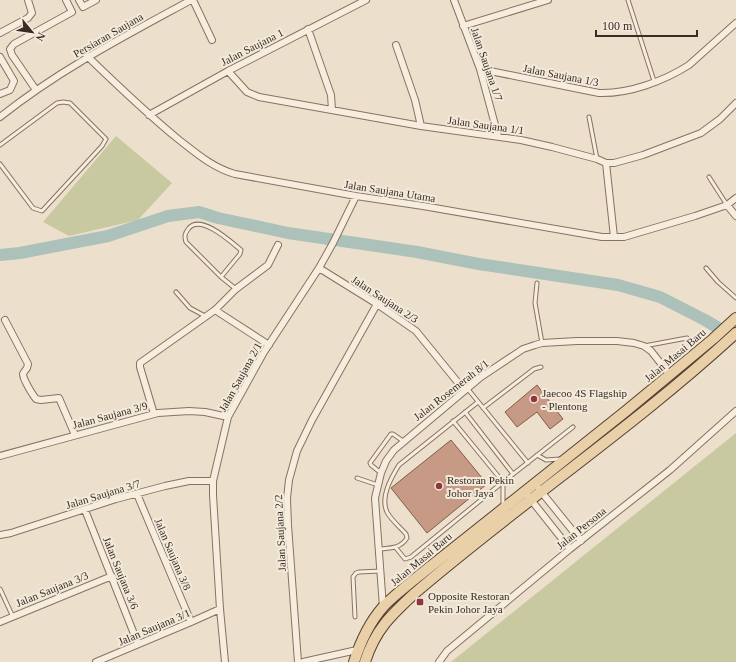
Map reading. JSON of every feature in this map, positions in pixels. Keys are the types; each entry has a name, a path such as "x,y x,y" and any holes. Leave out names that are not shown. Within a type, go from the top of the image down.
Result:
{"main road":[{"name":"Jalan Masai Baru","path":"365,662 377,634 386,620 396,609 527,495 535,483 670,375 736,318"},
{"name":"Jalan Masai Baru","path":"354,662 369,627 383,608 416,578 503,508 527,495 541,491 685,377 736,333"},
{"path":"670,375 678,378 685,377"}],"street":[{"path":"0,33 28,18 32,13 28,0"},
{"path":"36,90 10,49 14,44 72,12 66,0"},
{"path":"79,0 83,7 96,0"},
{"path":"192,0 212,40"},
{"name":"Persiaran Saujana","path":"1,115 88,56 192,0"},
{"name":"Jalan Saujana 1","path":"153,113 231,75 308,30 366,0"},
{"name":"Jalan Saujana 1/7","path":"454,0 480,69 498,136"},
{"path":"463,26 548,0"},
{"name":"Jalan Saujana 1/3","path":"480,69 599,93 643,87 689,65 736,23"},
{"path":"308,30 331,95 332,110"},
{"path":"396,45 415,100 421,126"},
{"name":"Jalan Saujana Utama","path":"88,56 209,163 223,171 246,177 602,237 624,237 727,205 736,198"},
{"path":"0,58 14,81 10,90 0,94"},
{"name":"Jalan Saujana 1/1","path":"231,75 247,92 259,98 421,126 498,136 552,147 597,159 606,163"},
{"path":"614,237 606,163 614,163 643,155 701,133 720,119 736,103"},
{"name":"Jalan Saujana 2/1","path":"225,662 220,609 213,481 228,417 269,345 319,268 340,230 356,196"},
{"path":"727,205 736,216"},
{"path":"154,414 140,363 215,310 236,289 268,265 278,245"},
{"name":"Jalan Saujana 2/3","path":"319,268 377,304 418,333 466,389"},
{"name":"Jalan Saujana 2/2","path":"298,662 288,525 287,498 289,480 297,452 312,420 377,304"},
{"path":"215,310 269,345"},
{"path":"5,320 28,364 23,376 32,394 36,399 42,400 59,398 75,435"},
{"name":"Jalan Rosemerah 8/1","path":"383,608 375,498 381,472 386,461 394,450 481,377 523,349 542,343 578,341 617,341 644,346"},
{"path":"644,346 670,375"},
{"name":"Jalan Saujana 3/9","path":"0,456 154,414 189,411 205,412 228,417"},
{"name":"Jalan Persona","path":"439,662 447,651 570,549 670,470 736,411"},
{"name":"Jalan Saujana 3/7","path":"0,535 11,533 137,494 189,481 213,481"},
{"path":"535,483 581,541"},
{"name":"Jalan Saujana 3/8","path":"137,494 191,622"},
{"path":"527,495 570,549"},
{"name":"Jalan Saujana 3/6","path":"85,510 138,644"},
{"name":"Jalan Saujana 3/3","path":"0,622 112,576"},
{"name":"Jalan Saujana 3/1","path":"96,662 220,609"},
{"path":"303,662 358,650"}],"lane":[{"path":"628,0 654,81"},
{"path":"0,145 57,103 63,102 70,103 106,139 102,146 42,211 33,208 0,164"},
{"path":"589,118 597,159"},
{"path":"709,177 727,205"},
{"path":"221,276 240,254 241,250 210,227 198,224 191,226 186,232 186,242 221,276 236,289"},
{"path":"706,268 718,282 736,298"},
{"path":"537,283 535,303 542,343"},
{"path":"176,292 190,308 205,316"},
{"path":"644,346 687,338"},
{"path":"483,408 534,369 541,367"},
{"path":"466,389 528,463"},
{"path":"379,549 396,548 407,538 406,534 387,512 385,501 386,490 391,477 399,465 478,402"},
{"path":"465,412 513,474"},
{"path":"454,422 503,482 503,508"},
{"path":"396,548 406,559 411,557 573,427"},
{"path":"381,472 370,463 391,434 403,441"},
{"path":"537,455 543,459 552,460 567,458"},
{"path":"357,478 378,485"},
{"path":"355,616 354,577 359,572 381,571"},
{"path":"0,589 13,616"}],"green space":[{"path":"116,136 172,183 138,220 69,236 43,222"},
{"path":"736,433 736,662 451,662"}],"building":[{"name":"Jaecoo 4S Flagship - Plentong","path":"537,385 563,419 550,429 537,412 517,427 505,412"},
{"name":"Restoran Pekin Johor Jaya","path":"451,440 487,484 427,533 391,488"}],"waterway":[{"path":"0,255 20,253 108,236 168,216 199,212 218,218 288,233 417,252 479,264 618,285 660,297 705,320 732,336"}],"place":[{"name":"Jaecoo 4S Flagship - Plentong","path":"534,399"},
{"name":"Restoran Pekin Johor Jaya","path":"439,486"},
{"name":"Opposite Restoran Pekin Johor Jaya","path":"420,602"}]}
